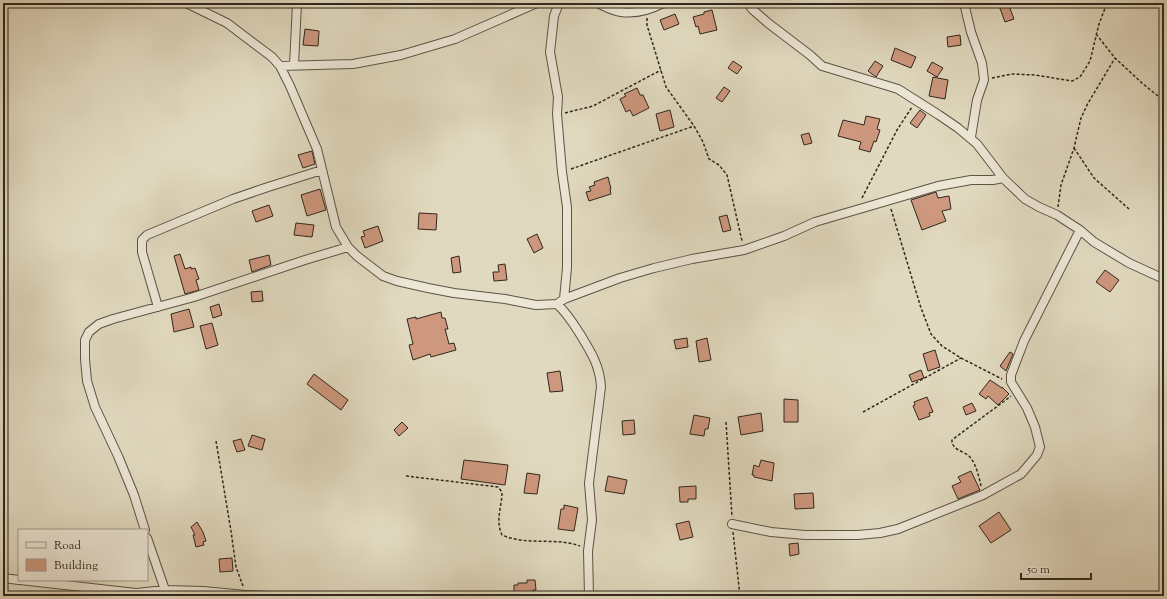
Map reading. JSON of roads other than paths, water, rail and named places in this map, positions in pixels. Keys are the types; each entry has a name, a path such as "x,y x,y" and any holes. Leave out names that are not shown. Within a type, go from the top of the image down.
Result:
{"street":[{"path":"186,3 227,23 280,66 312,136 336,227 348,247 383,276 397,281 428,288 536,305 557,304 564,299 620,278 692,259 744,250 784,236 815,222 938,186 956,182 1003,178"},
{"path":"294,66 297,3"},
{"path":"280,66 353,64 401,55 455,39 537,3"},
{"path":"559,3 554,16 550,58 556,81 558,97 562,172 567,207 567,268 564,299"},
{"path":"597,3 620,12 635,12 652,9 663,3"},
{"path":"748,3 752,9 768,23 822,66 898,89 916,100 970,137 1003,178 1014,190 1026,199 1057,215 1080,230 1094,242 1129,263 1164,279"},
{"path":"964,3 971,32 982,63 984,80 977,100 970,137"},
{"path":"158,307 142,252 142,240 147,236 233,199 322,170"},
{"path":"732,524 771,532 805,535 858,535 898,529 983,495 1021,474 1037,455 1040,447 1035,427 1027,408 1011,382 1011,375 1024,341 1080,230"},
{"path":"144,529 134,495 95,407 87,381 85,340 90,332 99,324 194,297 348,247"},
{"path":"557,304 572,321 589,348 594,357 600,376 601,387 589,484 592,520 588,551 589,596"},
{"path":"148,541 165,590"},
{"path":"3,578 18,580"},
{"path":"30,581 136,593 165,590 271,596"}]}
